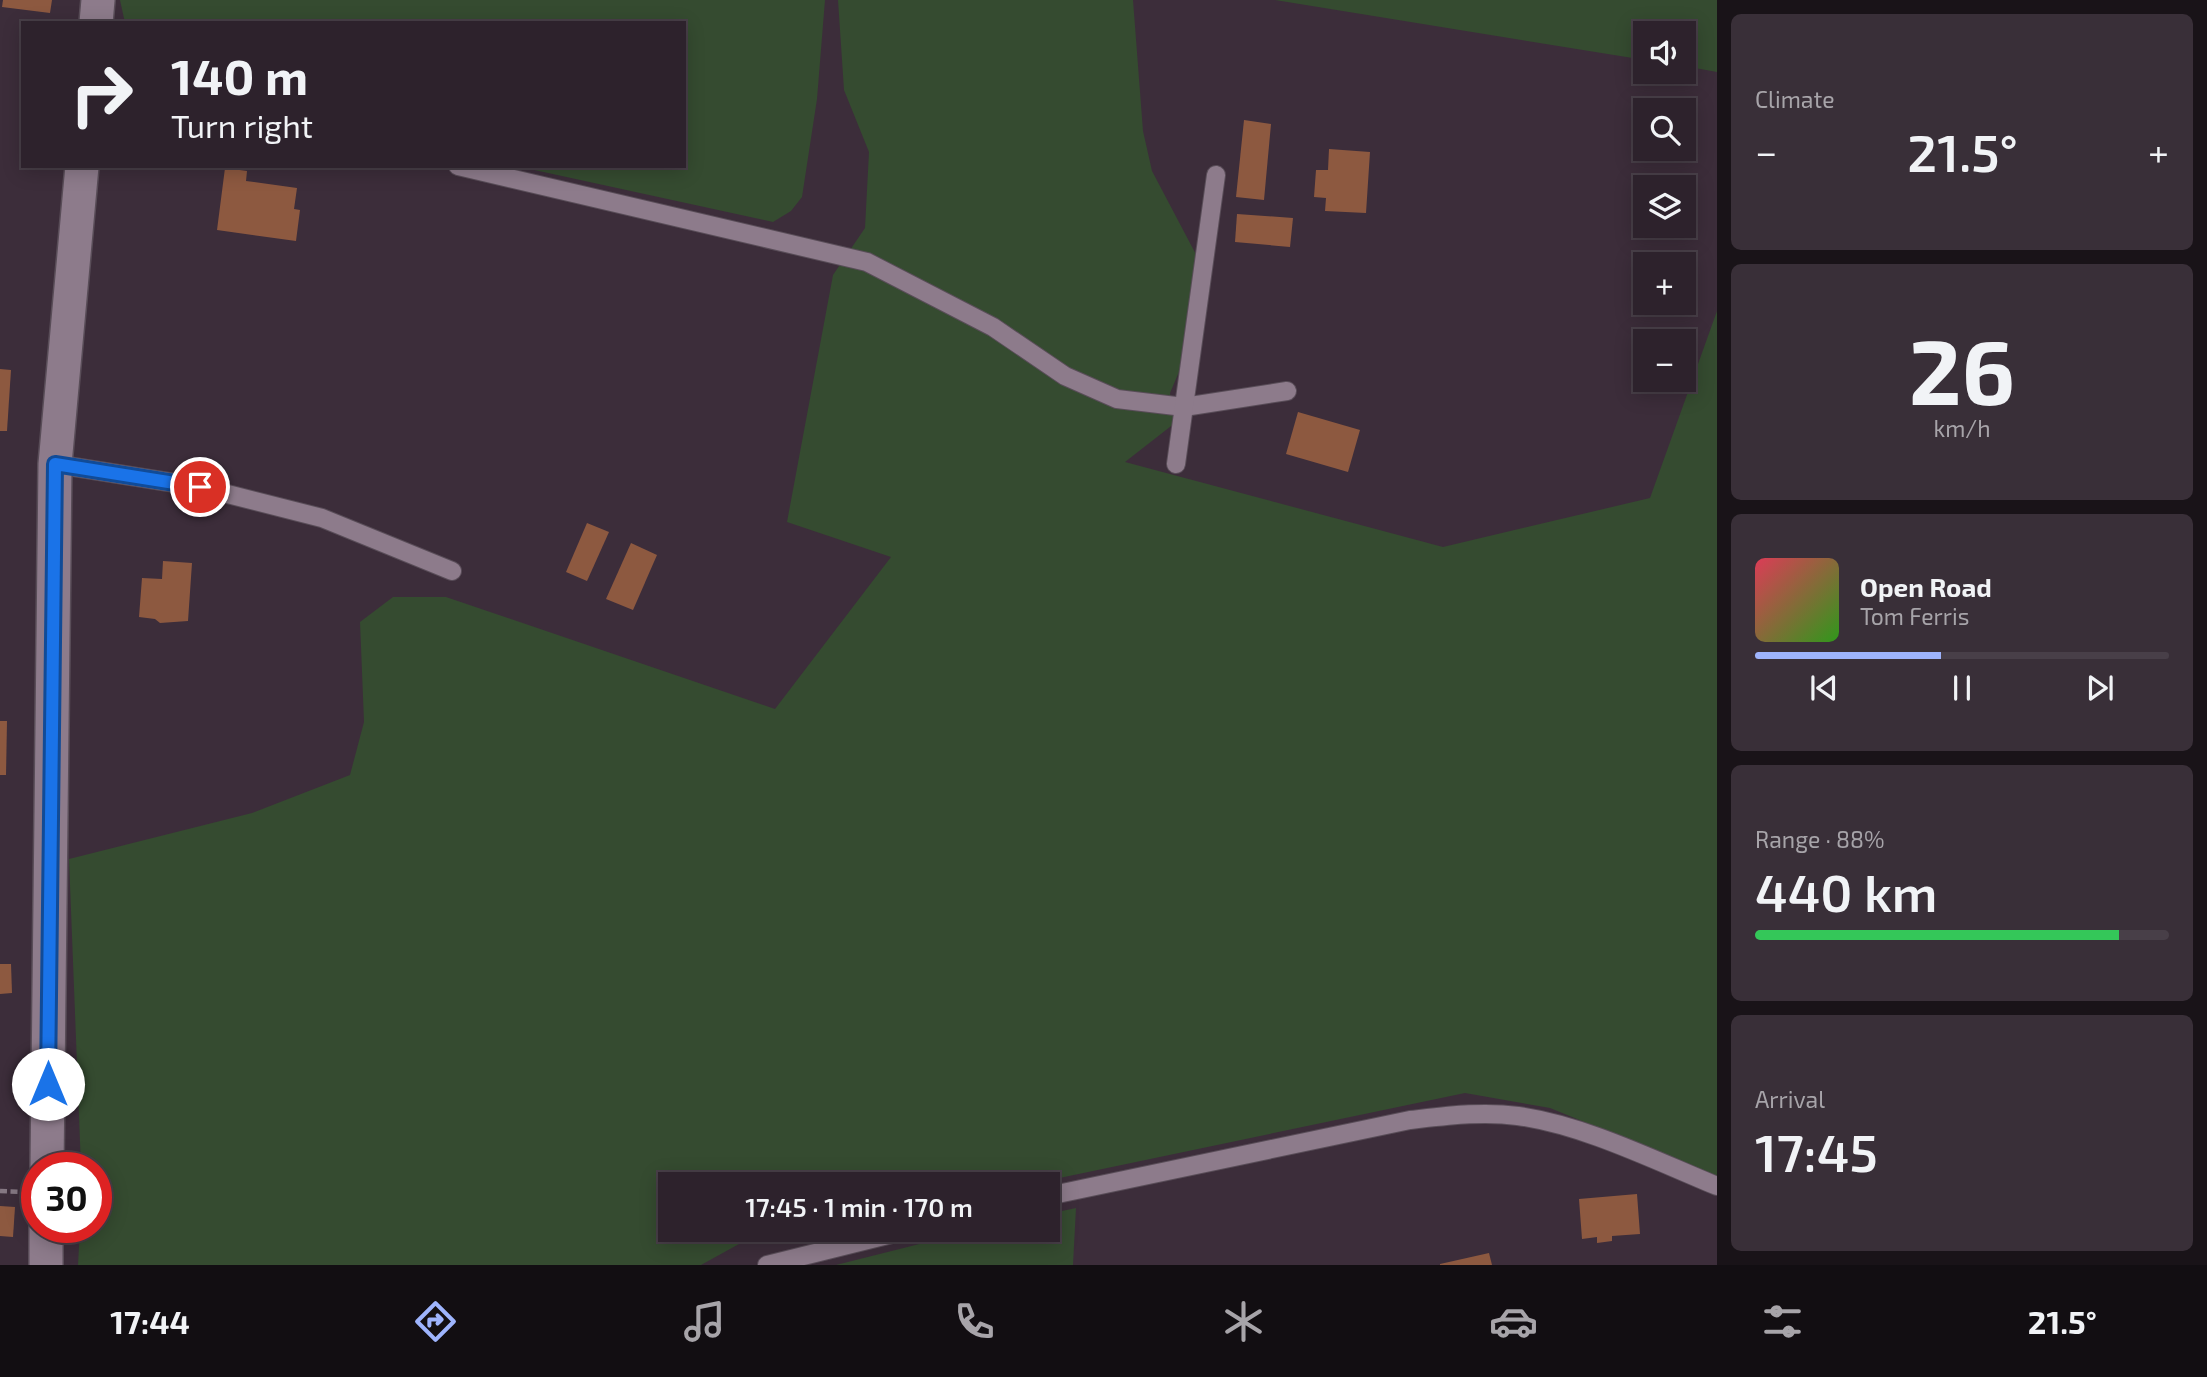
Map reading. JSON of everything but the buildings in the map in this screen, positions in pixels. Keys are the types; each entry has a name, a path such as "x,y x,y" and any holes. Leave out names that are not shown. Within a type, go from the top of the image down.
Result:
{"street":[{"path":"96,21 99,0"},
{"path":"47,1152 55,464 82,168"},
{"path":"46,1243 46,1265"}],"lane":[{"path":"467,168 867,262 993,327 1065,376 1117,399 1184,407 1287,391"},
{"path":"1176,464 1216,175"},
{"path":"55,464 200,487 322,518 452,571"},
{"path":"1060,1193 1410,1120 1470,1113 1519,1116 1554,1125 1619,1146 1717,1186"},
{"path":"767,1265 860,1242"}],"path":[{"path":"0,1191 21,1192"}],"green space":[{"path":"120,0 825,0 817,99 802,197 791,211 773,222 525,168 686,168 686,21 125,21"},
{"path":"838,0 1133,0 1143,131 1152,171 1200,262 1184,360 1170,393 1175,423 1125,462 1443,547 1650,498 1688,392 1696,392 1696,370 1717,311 1717,1176 1550,1108 1465,1093 1060,1178 1060,1172 658,1172 658,1242 749,1242 739,1244 701,1265 78,1265 79,1243 112,1243 112,1152 80,1152 69,859 252,813 350,775 364,722 360,622 393,597 446,597 775,709 891,557 787,522 833,275 865,228 869,152 844,90"},
{"path":"1275,0 1717,0 1717,72 1696,68 1696,21 1633,21 1633,58"},
{"path":"1076,1208 1073,1265 836,1265 927,1242 1060,1242 1060,1211"}],"route":[{"path":"48,1084 55,464 200,487"}]}
